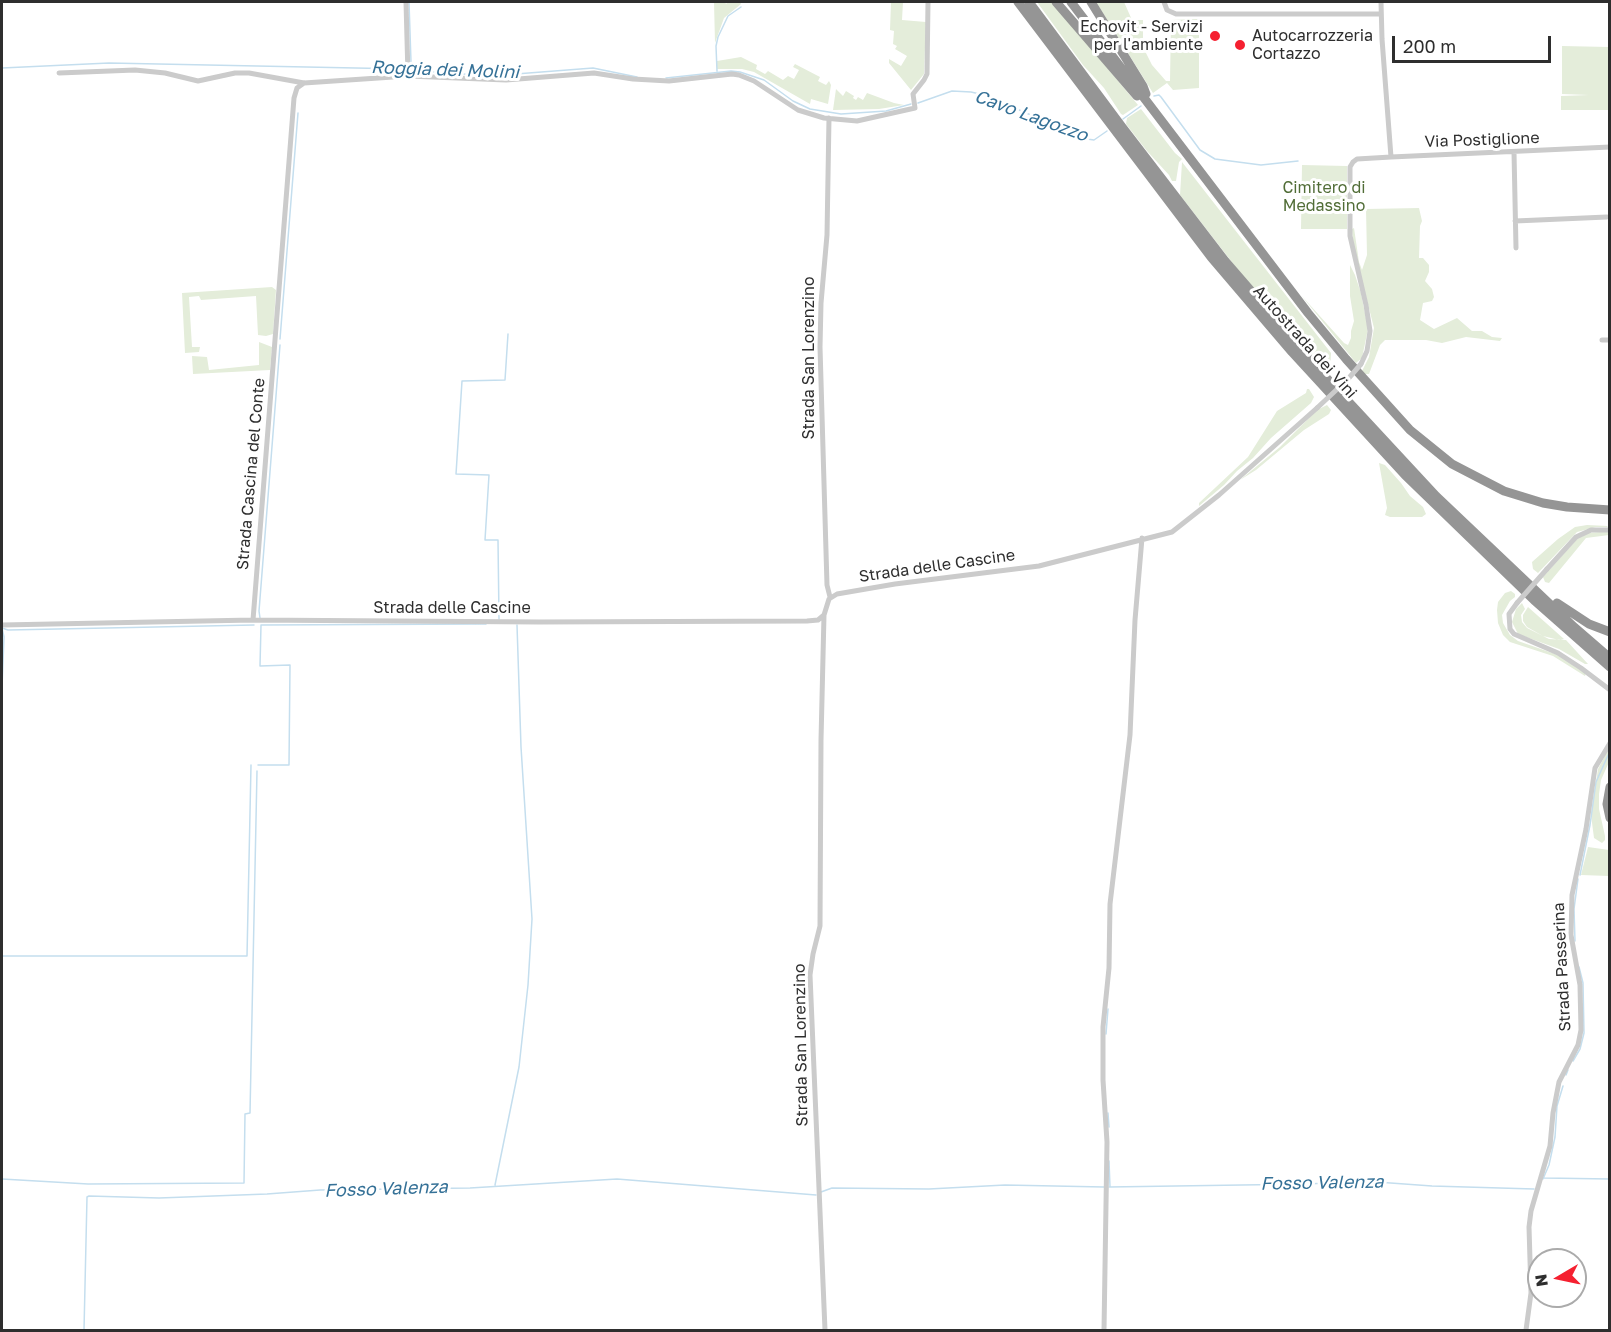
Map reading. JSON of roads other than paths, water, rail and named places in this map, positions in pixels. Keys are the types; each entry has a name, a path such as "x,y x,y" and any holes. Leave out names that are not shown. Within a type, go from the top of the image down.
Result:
{"highway":[{"name":"Autostrada dei Vini","path":"1018,2 1211,257 1292,352 1405,475 1482,551 1610,668"},
{"name":"Autostrada dei Vini","path":"1029,2 1226,261 1321,372 1436,496 1574,627 1610,658"},
{"path":"1056,2 1117,75 1140,100 1149,104"},
{"path":"1071,2 1308,313 1394,412 1427,445 1464,472 1526,499 1567,507 1610,510"},
{"path":"1091,2 1143,86 1149,104"},
{"path":"1436,496 1479,531 1565,610 1589,624 1610,632"},
{"path":"1610,787 1607,804 1610,818"}],"street":[{"path":"405,2 408,75"},
{"path":"58,73 135,70 198,81 235,73 304,83 408,75 489,80 585,74 669,81 739,75 764,87 790,107 807,114 829,118 868,120 915,108 913,94 927,74 928,2"},
{"path":"1164,2 1167,10 1176,15 1380,14"},
{"path":"1381,2 1391,157"},
{"name":"Strada Cascina del Conte","path":"253,620 294,98 297,88 304,83"},
{"name":"Strada San Lorenzino","path":"829,118 827,235 820,347 827,585 830,597"},
{"name":"Via Postiglione","path":"1357,159 1610,147"},
{"path":"1514,152 1516,248"},
{"name":"Strada delle Cascine","path":"830,597 895,584 1039,566 1172,532 1186,522 1317,408 1361,364 1367,351 1370,332 1350,236 1350,167 1357,159"},
{"path":"1515,221 1607,217"},
{"path":"1602,340 1610,340"},
{"path":"1610,530 1591,530 1576,537 1517,603 1509,614 1508,621 1514,634 1558,653 1610,690"},
{"path":"1104,1330 1107,1142 1103,1080 1103,1027 1109,968 1110,904 1130,735 1135,620 1142,538"},
{"path":"824,615 830,597"},
{"name":"Strada San Lorenzino","path":"824,615 820,926 810,975 825,1330"},
{"name":"Strada delle Cascine","path":"253,620 807,621 818,620 824,615"},
{"path":"2,626 253,620"},
{"name":"Strada Passerina","path":"1526,1330 1531,1293 1529,1227 1531,1211 1550,1146 1559,1082 1578,1045 1581,1029 1580,985 1571,935 1572,895 1586,829 1595,768 1610,743"}],"waterway":[{"path":"409,2 411,62"},
{"path":"717,71 718,37 728,16 741,7"},
{"name":"Roggia dei Molini","path":"2,68 109,63 405,69"},
{"name":"Roggia dei Molini","path":"409,70 490,76 593,68 637,77"},
{"name":"Roggia dei Molini","path":"666,78 740,72 764,80 793,101 810,109 841,114 886,111 911,104"},
{"name":"Cavo Lagozzo","path":"918,103 952,91 971,92 984,95 1087,139 1094,140 1107,131"},
{"name":"Cavo Lagozzo","path":"1154,96 1161,97 1200,150 1215,159 1261,165 1298,161"},
{"name":"Cavo Lagozzo","path":"1123,119 1141,106"},
{"path":"280,339 298,113"},
{"path":"499,619 498,540 485,540 489,475 456,474 462,381 505,380 508,334"},
{"path":"260,618 280,345"},
{"path":"258,765 289,765 290,665 260,666 261,625 486,624"},
{"path":"2,687 4,637 2,628 8,630 254,625"},
{"path":"495,1185 519,1067 532,919 521,747 517,625"},
{"name":"Fosso Valenza","path":"1580,875 1596,782 1610,751"},
{"path":"2,956 247,956 251,765"},
{"path":"2,1179 88,1184 244,1183 245,1114 250,1113 257,771"},
{"name":"Fosso Valenza","path":"1575,941 1574,909 1578,879"},
{"name":"Fosso Valenza","path":"1573,1061 1580,1049 1584,1033 1583,983 1579,967"},
{"path":"1106,1034 1108,1009"},
{"name":"Fosso Valenza","path":"1566,1075 1568,1070"},
{"name":"Fosso Valenza","path":"1543,1179 1549,1165 1555,1137 1557,1106 1563,1086"},
{"path":"1108,1113 1109,1127"},
{"path":"1109,1161 1110,1187"},
{"path":"1544,1178 1610,1179"},
{"name":"Fosso Valenza","path":"84,1330 87,1197 89,1196 159,1198 320,1190 470,1188 617,1179 816,1195"},
{"name":"Fosso Valenza","path":"1109,1187 1363,1181 1534,1189"},
{"name":"Fosso Valenza","path":"821,1192 832,1188 929,1189 1005,1185 1104,1187"}],"place":[{"name":"Echovit - Servizi per l'ambiente","path":"1215,36"},
{"name":"Autocarrozzeria Cortazzo","path":"1240,45"}],"park label":[{"name":"Cimitero di Medassino","path":"1324,197"}]}
